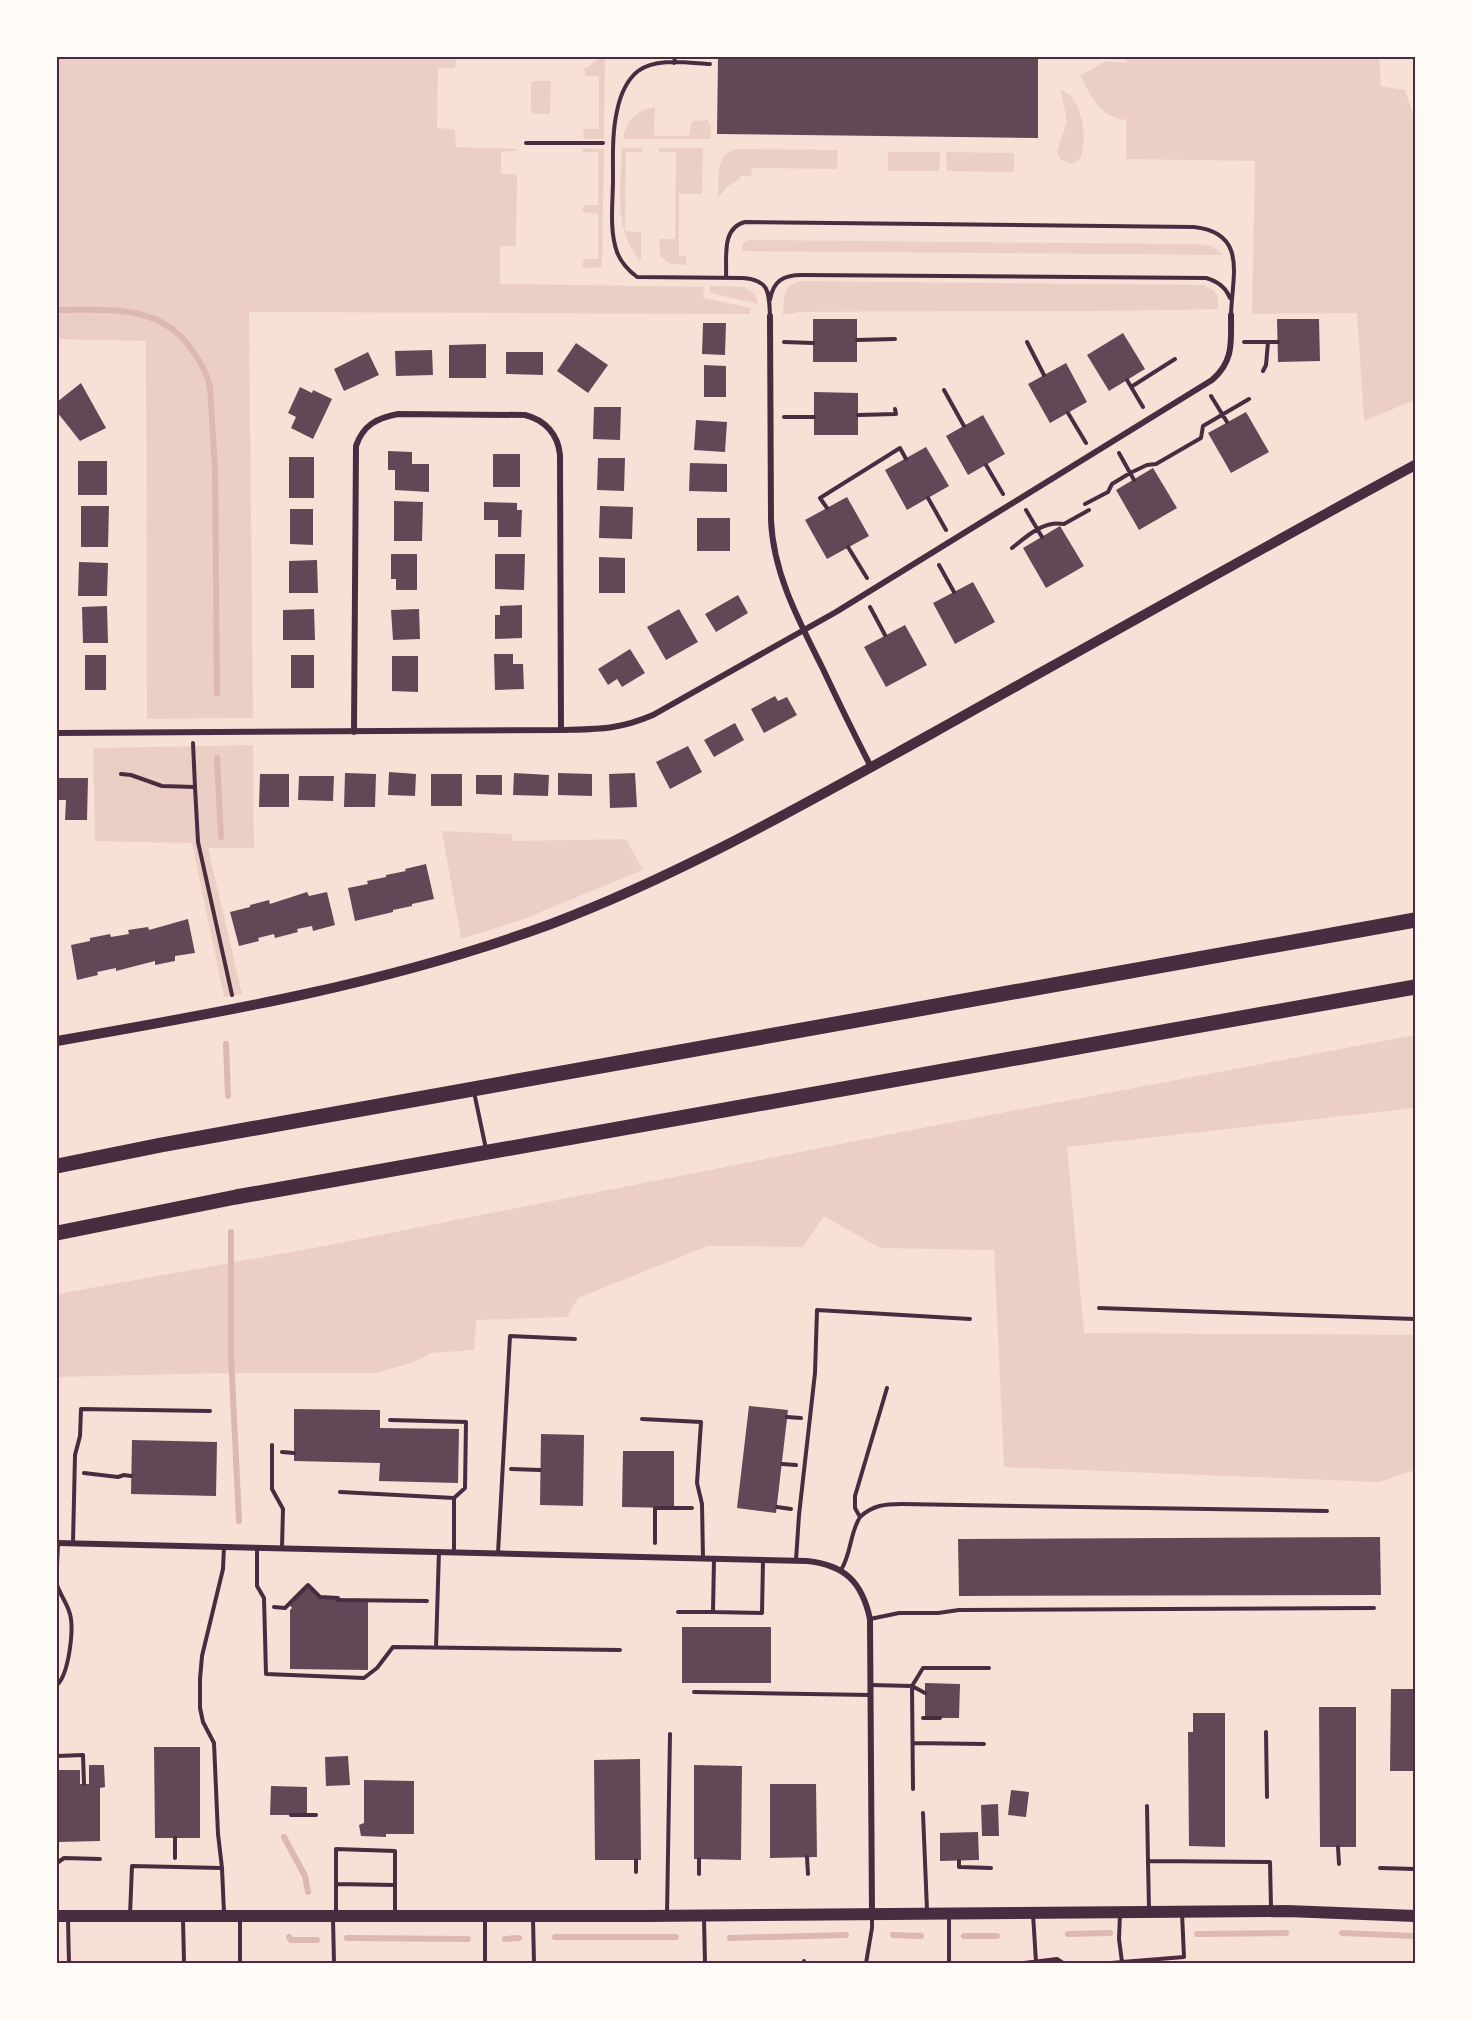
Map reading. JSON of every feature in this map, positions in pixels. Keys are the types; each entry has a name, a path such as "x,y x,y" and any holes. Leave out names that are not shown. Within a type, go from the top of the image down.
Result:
{"highway":[{"path":"57,1166 1415,920"},
{"path":"57,1233 236,1197 1415,987"}],"main road":[{"path":"63,1916 533,1916 1271,1911 1415,1916"}],"street":[{"path":"57,733 561,730 614,728 638,721 804,630 898,575 1212,380 1220,373 1229,359 1231,315"},
{"path":"770,316 771,537 778,568 804,630 872,767"},
{"path":"354,732 356,446 365,428 385,416 398,414 525,415 543,422 556,437 560,455 561,730"},
{"path":"57,1041 235,1009 325,990 423,966 553,923 681,867 872,767 1415,465"},
{"path":"57,1543 796,1560 828,1564 841,1570 860,1588 870,1619 872,1914"}],"lane":[{"path":"674,63 675,57"},
{"path":"710,64 674,63 644,67 631,79 622,93 616,111 614,143 613,235 618,255 625,268 637,277 757,280 765,287 770,300"},
{"path":"726,278 728,236 736,225 745,222 1194,226 1217,233 1226,240 1233,252 1231,315"},
{"path":"770,316 772,290 777,281 802,274 1206,278 1215,281 1225,289 1231,302"},
{"path":"474,1089 486,1153"},
{"path":"1099,1308 1415,1319"},
{"path":"796,1560 815,1373 818,1310 970,1319"},
{"path":"498,1553 510,1336 575,1339"},
{"path":"860,1517 855,1508 855,1496 887,1388"},
{"path":"73,1543 75,1455 80,1436 81,1409 210,1411"},
{"path":"642,1419 701,1422 697,1483 702,1509 703,1558"},
{"path":"340,1492 454,1498 465,1488 465,1422 390,1420"},
{"path":"272,1445 272,1489 283,1509 282,1548"},
{"path":"454,1498 454,1552"},
{"path":"841,1570 848,1557 852,1535 860,1517 870,1509 882,1504 1327,1511"},
{"path":"57,1543 57,1566"},
{"path":"224,1546 223,1569 202,1656 200,1679 200,1708 203,1722 214,1743 224,1916"},
{"path":"257,1547 257,1586 264,1598 266,1674 364,1678 377,1668 393,1647 620,1650"},
{"path":"436,1648 439,1551"},
{"path":"713,1612 714,1558"},
{"path":"678,1612 762,1613 763,1560"},
{"path":"57,1585 69,1610 72,1627 65,1672 57,1685"},
{"path":"870,1619 899,1613 938,1613 959,1610 1374,1608"},
{"path":"913,1789 912,1686 923,1668 989,1668"},
{"path":"871,1685 912,1686 925,1693"},
{"path":"694,1692 871,1695"},
{"path":"1266,1732 1267,1797"},
{"path":"667,1915 670,1734"},
{"path":"913,1743 984,1744"},
{"path":"57,1756 83,1755 84,1784"},
{"path":"1147,1806 1149,1912"},
{"path":"923,1813 927,1914"},
{"path":"334,1963 336,1849 395,1851 395,1916"},
{"path":"57,1863 64,1858 100,1859"},
{"path":"1148,1861 1270,1862 1271,1911"},
{"path":"129,1916 132,1866 222,1868"},
{"path":"1380,1868 1415,1869"},
{"path":"336,1884 395,1885"},
{"path":"1120,1912 1119,1940 1122,1962"},
{"path":"1182,1912 1185,1963"},
{"path":"1032,1913 1036,1962"},
{"path":"866,1963 872,1914"},
{"path":"949,1914 949,1963"},
{"path":"704,1915 705,1963"},
{"path":"63,1916 69,1963"},
{"path":"183,1916 184,1963"},
{"path":"240,1916 240,1963"},
{"path":"485,1916 486,1963"},
{"path":"533,1916 534,1963"},
{"path":"1111,1963 1184,1957"},
{"path":"1024,1963 1058,1959 1063,1963"}],"path":[{"path":"526,143 614,143"},
{"path":"857,340 895,339"},
{"path":"784,342 813,343"},
{"path":"1028,342 1044,375"},
{"path":"1244,342 1278,342"},
{"path":"1263,370 1266,365 1268,342"},
{"path":"1131,387 1175,359"},
{"path":"1127,380 1143,407"},
{"path":"944,390 964,426"},
{"path":"1211,396 1227,422"},
{"path":"1085,504 1108,492 1112,484 1131,473 1147,465 1156,464 1181,451 1201,438 1203,426 1249,399"},
{"path":"858,415 896,414 895,409"},
{"path":"1068,413 1086,443"},
{"path":"784,417 814,417"},
{"path":"827,508 820,498 859,473 900,448 906,459"},
{"path":"1119,453 1134,480"},
{"path":"986,465 1004,494"},
{"path":"928,498 946,530"},
{"path":"1026,510 1042,537"},
{"path":"1012,548 1037,530 1056,522 1064,524 1089,510"},
{"path":"848,547 867,578"},
{"path":"939,565 954,592"},
{"path":"870,607 885,635"},
{"path":"193,732 198,842 235,1009"},
{"path":"121,774 131,775 162,786 195,787"},
{"path":"503,1469 540,1470"},
{"path":"75,1473 131,1476"},
{"path":"655,1543 656,1508 702,1509"},
{"path":"289,1605 309,1585 320,1597 338,1598 338,1600 437,1601"},
{"path":"912,1717 940,1718"},
{"path":"291,1815 316,1815"},
{"path":"174,1867 175,1838"},
{"path":"1338,1847 1339,1864"},
{"path":"807,1857 808,1874"},
{"path":"699,1859 699,1874"},
{"path":"636,1860 636,1872"},
{"path":"959,1861 959,1867 991,1868"}],"shaded area":[{"path":"57,57 456,57 454,68 438,68 437,128 455,131 456,147 517,149 501,152 501,174 517,176 516,244 515,246 500,246 500,284 704,287 703,298 751,308 750,314 249,312 253,718 147,719 146,341 57,339"},
{"path":"601,57 605,57 604,139 585,139 584,129 599,129 599,76 586,76 584,69"},
{"path":"1126,57 1379,57 1381,86 1405,90 1415,121 1415,400 1364,421 1357,313 1252,314 1255,161 1126,159 1126,120 1103,111 1080,76 1106,61 1126,63"},
{"path":"551,81 550,114 535,114 531,111 531,83"},
{"path":"1061,90 1074,101 1082,120 1084,141 1082,151 1080,159 1072,164 1061,160 1057,152 1067,121"},
{"path":"655,107 654,136 689,136 692,121 707,120 711,125 710,139 623,139 633,117 648,108"},
{"path":"583,148 604,149 602,267 585,268 582,266 584,259 598,259 598,214 582,212 584,205 598,205 598,152 583,152"},
{"path":"622,148 642,148 642,152 626,152 625,231 641,232 641,259 639,260 631,248 625,234 622,221 620,192"},
{"path":"659,148 700,148 703,150 702,194 679,194 679,256 686,256 686,265 671,264 660,256 659,239 675,239 676,152 659,152"},
{"path":"737,149 838,150 837,169 752,168 751,176 740,176 740,179 728,186 718,198 718,175 721,162 724,156"},
{"path":"888,152 940,152 939,171 888,171"},
{"path":"946,152 1014,153 1014,172 947,171"},
{"path":"748,240 1197,244 1212,246 1223,255 742,251 743,243"},
{"path":"802,281 1203,285 1214,290 1218,298 1218,309 800,312 783,315 787,289"},
{"path":"710,286 744,287 755,294 758,304 710,293"},
{"path":"253,745 254,848 208,848 242,994 224,997 192,843 95,841 93,748"},
{"path":"442,831 511,834 513,841 626,839 643,870 521,920 461,939"},
{"path":"1415,1035 1415,1108 1067,1147 1084,1333 1415,1335 1415,1470 1379,1482 1004,1467 994,1250 880,1248 824,1216 803,1247 708,1246 578,1298 567,1317 476,1320 474,1350 432,1353 411,1363 376,1373 229,1373 57,1377 57,1294 319,1247 932,1126"}],"building":[{"path":"718,57 1038,57 1038,138 717,134"},
{"path":"813,319 857,319 857,362 813,362"},
{"path":"1277,319 1319,319 1320,361 1278,362"},
{"path":"703,323 726,323 725,355 702,354"},
{"path":"1123,333 1145,369 1109,391 1087,355"},
{"path":"576,343 608,365 588,393 557,371"},
{"path":"486,344 486,378 449,378 449,345"},
{"path":"432,350 433,375 396,376 395,351"},
{"path":"368,352 379,375 344,391 334,369"},
{"path":"506,352 543,352 543,375 506,374"},
{"path":"1066,363 1087,402 1050,423 1028,384"},
{"path":"704,365 726,366 726,397 704,397"},
{"path":"81,383 106,428 80,441 57,412 57,402"},
{"path":"300,387 332,399 313,439 291,428 296,417 288,413"},
{"path":"814,392 858,393 858,435 814,435"},
{"path":"594,407 621,407 620,440 593,439"},
{"path":"1246,412 1269,452 1231,473 1208,433"},
{"path":"983,415 1005,454 968,475 946,436"},
{"path":"696,420 727,422 725,452 694,450"},
{"path":"926,447 949,486 907,510 885,470"},
{"path":"388,451 412,452 412,464 429,464 429,492 395,490 395,470 388,470"},
{"path":"493,454 520,454 520,487 493,487"},
{"path":"289,457 314,457 314,498 289,498"},
{"path":"598,458 625,458 624,491 597,490"},
{"path":"78,461 107,461 107,495 78,495"},
{"path":"690,463 727,464 727,492 689,491"},
{"path":"1153,468 1177,508 1139,530 1116,490"},
{"path":"847,497 869,536 827,559 805,520"},
{"path":"394,501 423,502 422,541 394,541"},
{"path":"484,502 517,503 517,510 522,510 521,537 498,537 498,520 484,520"},
{"path":"81,506 109,506 108,547 81,547"},
{"path":"600,506 633,507 632,539 599,538"},
{"path":"290,509 313,509 313,545 290,544"},
{"path":"697,518 730,518 730,551 697,551"},
{"path":"1060,526 1084,566 1046,588 1023,548"},
{"path":"391,554 417,554 417,590 396,590 396,579 391,579"},
{"path":"495,554 525,554 524,590 495,589"},
{"path":"599,557 625,558 625,593 599,593"},
{"path":"317,560 318,593 289,593 289,561"},
{"path":"79,562 108,563 107,596 78,596"},
{"path":"973,582 995,622 955,644 933,603"},
{"path":"738,595 748,613 716,632 705,614"},
{"path":"522,605 522,638 495,639 495,615 500,615 500,606"},
{"path":"107,606 108,643 83,643 82,607"},
{"path":"314,609 315,640 283,640 283,610"},
{"path":"419,609 420,639 393,640 391,610"},
{"path":"679,609 698,642 666,660 647,627"},
{"path":"905,625 927,665 886,687 864,647"},
{"path":"630,649 645,673 622,687 617,679 608,685 598,669"},
{"path":"494,654 513,654 513,664 523,664 524,689 495,690"},
{"path":"85,655 106,655 106,690 85,690"},
{"path":"291,655 314,655 314,688 291,688"},
{"path":"392,656 418,656 418,692 392,691"},
{"path":"775,696 778,701 787,697 797,715 764,733 751,709"},
{"path":"735,723 744,740 714,757 704,740"},
{"path":"688,746 702,772 670,789 656,762"},
{"path":"389,772 416,774 415,796 388,795"},
{"path":"345,773 376,774 375,807 344,807"},
{"path":"514,773 549,775 548,796 513,795"},
{"path":"558,773 592,774 592,796 558,795"},
{"path":"635,773 637,807 610,808 609,774"},
{"path":"260,774 289,774 289,807 259,807"},
{"path":"431,774 462,774 462,806 431,806"},
{"path":"476,775 502,775 502,795 476,794"},
{"path":"299,776 334,776 333,801 298,800"},
{"path":"57,778 88,778 87,820 65,820 66,800 57,800"},
{"path":"426,864 434,899 355,921 348,888 368,884 367,881"},
{"path":"307,892 309,896 327,892 335,925 313,931 312,926 297,929 298,932 275,938 274,934 239,946 230,912 269,900 270,904"},
{"path":"188,919 195,953 175,956 175,961 155,965 155,961 116,971 116,968 97,972 98,975 77,980 71,945 90,941 90,938 110,934 111,937 129,934 128,930 148,927 149,930"},
{"path":"749,1406 788,1410 776,1513 737,1508"},
{"path":"294,1409 380,1410 380,1428 459,1429 458,1483 379,1481 380,1463 294,1461"},
{"path":"541,1434 584,1435 583,1506 540,1505"},
{"path":"132,1440 217,1442 216,1496 131,1494"},
{"path":"623,1451 674,1451 674,1508 622,1507"},
{"path":"1380,1537 1381,1595 959,1596 958,1539"},
{"path":"308,1585 320,1597 368,1600 368,1670 290,1669 290,1610 292,1608 289,1604"},
{"path":"682,1627 771,1627 771,1683 682,1683"},
{"path":"925,1683 960,1684 959,1718 925,1718"},
{"path":"1391,1689 1415,1689 1415,1771 1390,1771"},
{"path":"1319,1707 1356,1707 1356,1847 1320,1847"},
{"path":"1193,1713 1225,1713 1225,1847 1189,1846 1188,1732 1193,1732"},
{"path":"154,1747 200,1747 200,1838 155,1838"},
{"path":"348,1756 350,1785 326,1786 325,1757"},
{"path":"640,1759 641,1860 595,1860 594,1760"},
{"path":"89,1765 104,1765 105,1787 100,1788 100,1841 57,1842 57,1770 80,1770 80,1784 89,1784"},
{"path":"694,1765 742,1766 741,1860 694,1859"},
{"path":"364,1780 414,1781 414,1834 386,1834 386,1837 361,1836 359,1825 364,1823"},
{"path":"770,1784 816,1784 817,1857 770,1858"},
{"path":"271,1786 307,1787 307,1815 270,1815"},
{"path":"1011,1790 1029,1792 1026,1817 1008,1815"},
{"path":"998,1804 999,1836 982,1836 981,1805"},
{"path":"978,1832 979,1860 940,1861 940,1833"}],"waterway":[{"path":"57,310 113,310 148,317 164,324 179,335 195,354 205,372 210,387 215,469 217,693"},
{"path":"217,758 221,837"},
{"path":"226,1044 228,1096"},
{"path":"231,1232 231,1355 239,1521"},
{"path":"284,1837 305,1876 308,1892"},
{"path":"1068,1934 1110,1933"},
{"path":"1197,1934 1286,1933"},
{"path":"1342,1933 1415,1936"},
{"path":"730,1938 846,1935"},
{"path":"893,1935 921,1936"},
{"path":"964,1936 997,1936"},
{"path":"289,1937 291,1940 317,1940"},
{"path":"555,1937 676,1937"},
{"path":"347,1938 468,1939"},
{"path":"505,1939 519,1938"}]}
